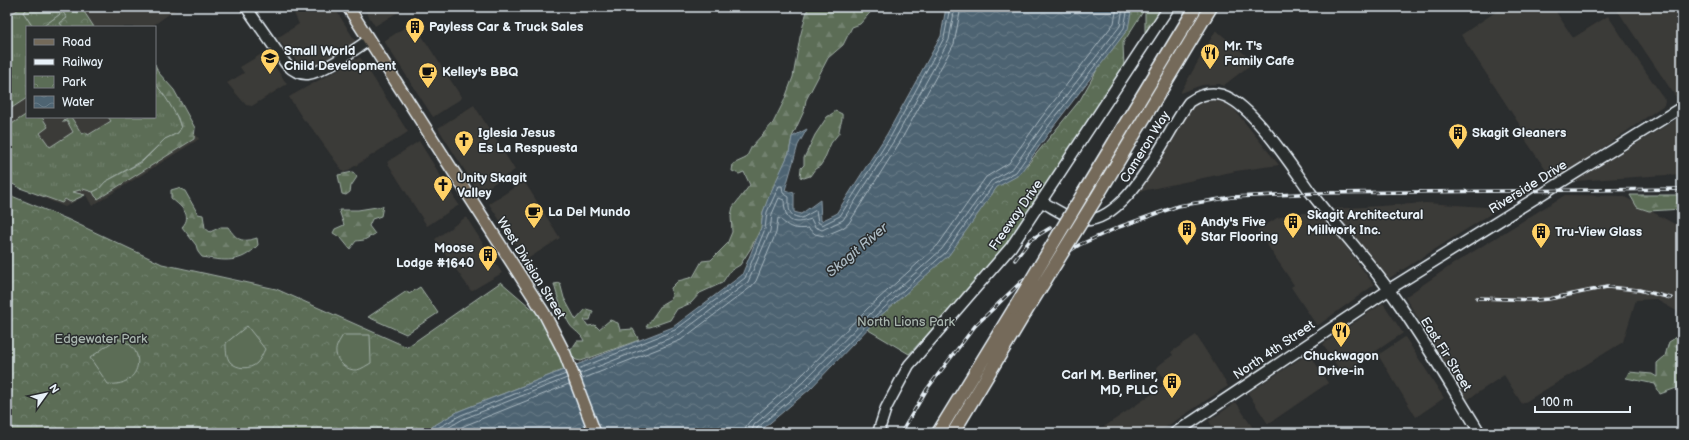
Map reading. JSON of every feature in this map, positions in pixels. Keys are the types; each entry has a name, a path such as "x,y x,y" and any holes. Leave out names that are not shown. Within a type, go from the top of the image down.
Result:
{"highway":[{"path":"953,433 1084,192 1196,7"},
{"path":"938,433 1095,200 1211,7"}],"main road":[{"name":"West Division Street","path":"348,7 555,332 595,433"}],"street":[{"path":"246,7 286,64 292,70 305,74 314,73 328,66 368,40"},
{"name":"Freeway Drive","path":"878,433 886,408 910,365 1011,248 1169,7"},
{"name":"Cameron Way","path":"1042,202 1078,220 1091,220 1103,215 1124,201 1137,186 1189,102 1197,97 1210,93 1224,95 1241,106 1261,127 1388,289"},
{"name":"Riverside Drive","path":"1388,289 1682,107"},
{"name":"North 4th Street","path":"1175,433 1388,289"},
{"name":"East Fir Street","path":"1388,289 1480,433"}],"shaded area":[{"path":"19,7 179,7 152,26 26,26 26,118 156,118 156,77 199,139 92,206 86,195 65,207 9,183 7,181 7,15"},
{"path":"291,7 334,7 356,42 323,62 312,66 298,63 277,38 299,24"},
{"path":"363,7 406,7 375,26"},
{"path":"1503,7 1553,7 1573,38 1608,16 1665,100 1664,105 1554,182 1518,129 1521,127 1461,35"},
{"path":"1615,7 1682,7 1682,97 1678,100"},
{"path":"413,22 462,98 433,117 384,41"},
{"path":"1216,30 1254,62 1223,86 1220,84 1202,85 1180,93"},
{"path":"265,52 287,84 252,106 246,105 227,83 244,73 240,67"},
{"path":"360,57 408,132 344,173 311,127 303,119 289,97"},
{"path":"1218,100 1233,108 1279,165 1236,171 1137,192 1184,113 1201,101"},
{"path":"474,105 515,170 479,193 438,128"},
{"path":"1682,116 1682,174 1574,181"},
{"path":"419,141 459,205 427,226 387,162"},
{"path":"524,181 560,238 526,260 489,204"},
{"path":"1565,195 1623,196 1682,228 1682,314 1655,299 1636,300 1623,342 1522,404 1504,375 1467,400 1405,297 1453,264"},
{"path":"1426,203 1500,208 1388,279 1333,209"},
{"path":"1297,213 1318,213 1325,218 1374,285 1317,326 1291,287 1294,285 1257,230 1277,218"},
{"path":"466,217 502,273 471,291 435,239"},
{"path":"1383,303 1403,333 1342,374 1323,344"},
{"path":"1196,335 1228,386 1157,433 1095,433 1168,383 1156,367 1173,355 1171,352"},
{"path":"1405,337 1444,398 1416,417 1378,355"},
{"path":"1309,353 1328,383 1268,424 1248,393"},
{"path":"1236,402 1256,433 1216,433 1209,421"}],"green space":[{"path":"22,7 31,7 23,12 32,26 26,26 26,99 7,111 7,17"},
{"path":"31,7 81,7 93,26 62,26 60,23 67,18 63,12 43,26 32,26 23,12"},
{"path":"808,7 875,7 860,24 852,27 843,45 828,58 806,100 804,111 792,137 789,153 763,212 761,228 740,265 730,271 722,283 700,293 691,303 677,309 670,320 646,327 662,304 672,298 671,288 678,281 693,277 702,261 711,260 727,244 732,232 731,216 733,207 750,185 744,172 739,174 732,171 733,164 746,158 752,146 773,123 784,101 793,77 800,37"},
{"name":"North Lions Park","path":"1118,7 1146,7 1123,43 1124,67 1007,243 965,294 909,354 865,328 986,192 1028,164 1080,100 1102,61"},
{"path":"1145,7 1162,7 1145,36"},
{"path":"63,12 67,18 60,23 62,26 43,26"},
{"path":"156,67 158,72 174,90 195,128 194,139 98,199 93,192 99,189 105,182 142,162 165,139 178,133 181,128 178,118 156,84"},
{"path":"156,84 170,104 181,128 178,133 165,139 142,161 105,182 99,189 93,192 83,189 73,192 85,195 70,202 65,199 62,203 20,188 7,181 7,127 26,115 26,118 43,118 48,127 40,133 50,147 73,132 67,121 62,122 66,118 72,118 82,134 86,132 88,135 111,121 109,118 156,118"},
{"path":"836,111 842,114 839,133 831,143 820,166 815,169 810,176 804,178 800,177 801,168 804,165 804,158 815,135 827,117"},
{"path":"353,172 357,177 351,186 350,192 346,195 342,194 338,175"},
{"path":"178,188 185,191 198,214 203,215 205,228 210,232 221,227 228,227 237,238 247,240 257,238 258,245 252,251 232,260 202,257 198,252 196,245 182,227 185,223 186,214 171,198 171,190"},
{"name":"Edgewater Park","path":"7,194 67,219 162,264 276,289 407,347 501,282 551,325 571,367 459,411 422,433 7,433"},
{"path":"1630,195 1682,195 1682,209 1649,211 1637,207"},
{"path":"383,206 381,216 372,219 369,226 375,234 364,240 356,241 350,249 341,238 333,233 335,229 344,225 339,210 358,210"},
{"path":"560,283 564,298 576,320 586,309 593,311 590,320 584,320 588,326 595,325 599,329 610,320 618,323 620,330 633,329 639,340 581,361 576,360 569,353 577,341 584,341 567,321 554,284"},
{"path":"420,287 438,313 406,334 368,317 407,291 409,294"},
{"path":"247,326 265,349 257,363 251,367 244,368 236,366 230,362 227,355 226,343"},
{"path":"343,335 370,335 371,363 363,368 353,370 340,363 336,348"},
{"path":"1682,335 1682,386 1660,394 1655,384 1626,378 1629,372 1652,374 1657,377 1657,363 1665,356 1669,342"},
{"path":"116,339 127,343 134,349 137,356 138,365 135,373 129,379 120,383 108,384 90,358"}],"water":[{"name":"Skagit River","path":"946,7 1132,7 1128,29 1053,127 1019,175 997,187 949,255 877,319 810,389 758,433 421,433 459,411 673,327 742,275 761,228 763,212 769,196 789,153 792,137 807,129 798,145 785,190 794,193 794,212 801,214 820,200 821,221 836,214 887,134 941,36"}],"railway":[{"path":"901,433 927,389 975,326 1021,282 1079,245 1119,227 1178,206 1232,197 1320,193 1682,189"},
{"path":"1015,260 1030,240 1050,228"},
{"path":"1477,298 1549,299 1607,287 1639,290 1671,298"}],"place":[{"name":"Payless Car & Truck Sales","path":"415,44"},
{"name":"Mr. T's Family Cafe","path":"1210,70"},
{"name":"Small World Child Development","path":"270,75"},
{"name":"Kelley's BBQ","path":"428,89"},
{"name":"Skagit Gleaners","path":"1458,150"},
{"name":"Iglesia Jesus Es La Respuesta","path":"464,157"},
{"name":"Unity Skagit Valley","path":"443,202"},
{"name":"La Del Mundo","path":"534,229"},
{"name":"Skagit Architectural Millwork Inc.","path":"1293,239"},
{"name":"Andy's Five Star Flooring","path":"1187,246"},
{"name":"Tru-View Glass","path":"1541,249"},
{"name":"Moose Lodge #1640","path":"488,272"},
{"name":"Chuckwagon Drive-in","path":"1341,348"},
{"name":"Carl M. Berliner, MD, PLLC","path":"1172,399"}]}
